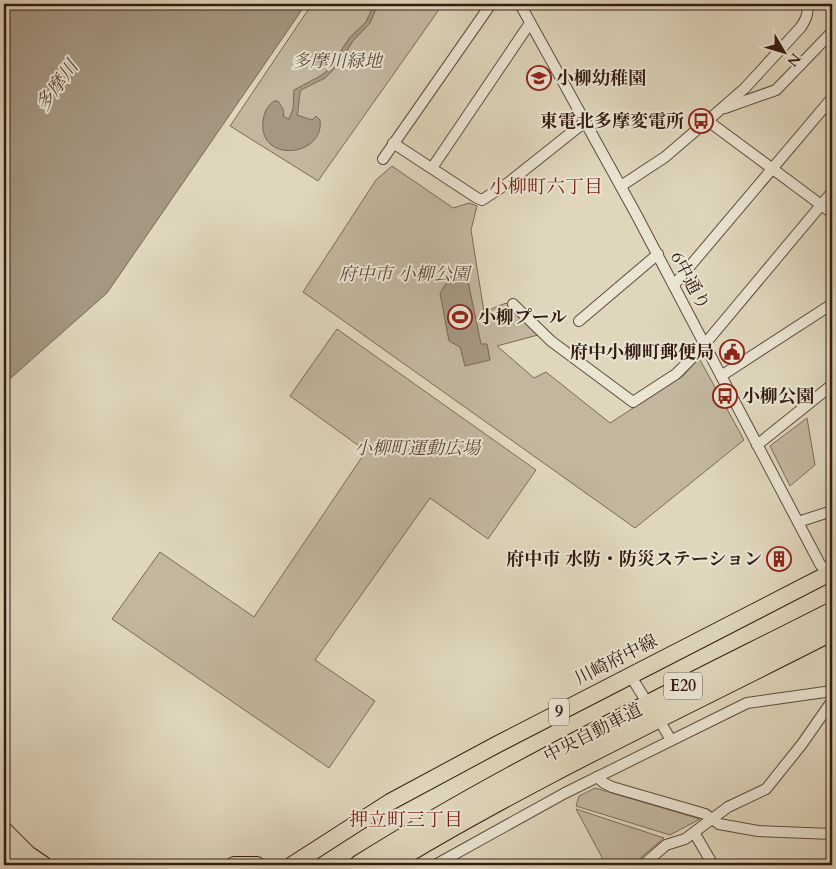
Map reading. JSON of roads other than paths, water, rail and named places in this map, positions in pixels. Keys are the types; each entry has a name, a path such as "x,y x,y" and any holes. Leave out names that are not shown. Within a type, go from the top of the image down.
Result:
{"highway":[{"name":"中央自動車道","path":"359,865 415,830 534,763 832,612"},
{"name":"中央自動車道","path":"387,865 556,769 832,631"},
{"path":"4,849 23,865"}],"main road":[{"name":"川崎府中線","path":"292,865 390,802 630,675 830,574"},
{"path":"4,830 28,854 44,865"},
{"path":"234,865 257,865"}],"street":[{"path":"383,159 491,4"},
{"name":"6中通り","path":"520,4 658,254 820,564 830,574"},
{"path":"621,186 665,157 745,88 801,27 806,18 807,4"},
{"path":"432,168 530,23"},
{"path":"721,109 776,90 832,32"},
{"path":"674,285 832,98"},
{"path":"393,143 482,200 508,183 586,121"},
{"path":"708,121 832,214"},
{"path":"513,304 551,342 633,402 676,374 704,344 832,192"},
{"path":"579,321 658,254"},
{"path":"721,376 832,304"},
{"path":"757,445 832,385"},
{"path":"798,522 832,511"},
{"path":"630,675 643,696"},
{"path":"442,864 597,777 746,703 832,691"},
{"path":"643,865 666,845 695,834 728,807 766,789 802,744 832,700"},
{"path":"662,726 671,740"},
{"path":"597,777 612,787 705,814 718,824 758,831 832,834"},
{"path":"695,834 713,865"}],"water":[{"name":"多摩川","path":"4,4 306,4 107,293 4,384"},
{"path":"374,4 378,4 370,23 353,41 338,65 325,78 301,90 297,115 312,120 316,116 320,120 319,132 312,142 303,148 292,150 280,149 270,144 264,135 263,121 268,107 274,101 278,101 283,109 284,117 289,119 293,109 294,90 322,75 329,69 350,37 366,22"},
{"name":"小柳プール","path":"465,267 481,344 487,344 490,360 465,366 460,347 449,341 440,293 456,268"}],"place":[{"name":"小柳幼稚園","path":"539,78"},
{"name":"東電北多摩変電所","path":"701,121"},
{"name":"小柳プール","path":"460,317"},
{"name":"府中小柳町郵便局","path":"732,352"},
{"name":"小柳公園","path":"725,396"},
{"name":"府中市 水防・防災ステーション","path":"779,559"}],"district":[{"name":"小柳町六丁目","path":"546,187"},
{"name":"押立町三丁目","path":"406,820"}],"park label":[{"name":"多摩川緑地","path":"337,61"},
{"name":"府中市 小柳公園","path":"404,274"},
{"name":"小柳町運動広場","path":"417,448"}]}
